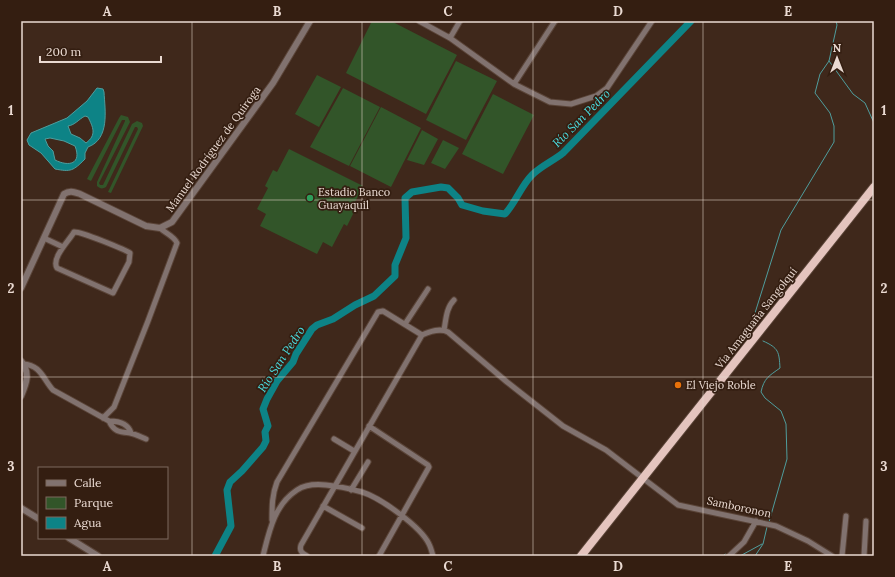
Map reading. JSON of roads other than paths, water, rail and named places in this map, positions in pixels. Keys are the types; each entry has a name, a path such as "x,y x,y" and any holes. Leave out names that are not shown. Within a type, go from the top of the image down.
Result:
{"highway":[{"name":"Vía Amaguaña Sangolquí","path":"581,556 874,187"}],"street":[{"name":"Manuel Rodríguez de Quiroga","path":"160,228 172,222 195,191 273,82 310,21"},
{"path":"419,21 450,38 514,84 550,102 571,104 596,96 607,88 649,22"},
{"path":"450,38 460,21"},
{"path":"514,84 555,21"},
{"path":"21,288 64,194 70,191 80,194 146,226 160,228 175,239 177,243 114,407 103,418"},
{"path":"76,231 129,252 131,256 114,292 111,293 58,268 56,266 56,261 63,247 76,231"},
{"path":"44,238 63,247"},
{"path":"405,324 428,290"},
{"path":"307,556 301,552 301,545 354,451 422,335 429,332 444,330 447,310 450,303 454,300"},
{"path":"263,556 272,520 272,502 277,482 378,312 383,311 422,335"},
{"name":"Samboronon","path":"444,330 513,388 563,426 606,450 678,505 776,526 808,541 832,556"},
{"path":"22,362 30,364 38,369 53,390 109,421 125,424 131,433"},
{"path":"21,396 27,379 22,362"},
{"path":"109,421 115,429 125,434 131,433 146,439"},
{"path":"369,426 429,467 378,556"},
{"path":"334,439 354,451"},
{"path":"351,490 368,462"},
{"path":"272,520 284,502 305,485 316,484 334,486 362,492 377,499 402,516 426,539 433,556"},
{"path":"323,506 362,528"},
{"path":"21,508 38,518"},
{"path":"842,556 846,516"},
{"path":"729,556 744,542 758,521"},
{"path":"864,556 866,521"},
{"path":"71,539 98,556"}],"water":[{"path":"97,88 103,89 105,123 100,138 88,147 85,153 85,159 78,166 72,170 55,169 41,153 29,145 27,140 31,133 67,118 87,101","holes":["85,116 88,117 93,131 92,137 86,143 80,138 71,134 68,126","50,138 64,141 75,146 77,152 77,157 75,160 69,163 55,160 53,151 48,146 45,139"]}],"waterway":[{"name":"Río San Pedro","path":"215,556 231,526 227,490 230,482 242,471 263,447 266,441 265,432 268,426 263,409 277,381 293,362 296,354 312,329 374,296 395,276 395,265 406,238 405,198 412,192 441,187 448,188 458,198 462,205 483,211 505,214 532,175 563,153 691,21"},
{"path":"756,326 755,313 781,230 834,142 834,126 830,113 815,93 820,74 829,61 837,25 836,21"},
{"path":"829,61 853,94 865,103 874,123"},
{"path":"763,341 775,348 777,351 780,368 765,380 761,392 765,398 781,411 786,424 787,459 769,522"},
{"path":"755,556 763,544 767,527"},
{"path":"740,556 762,544"}],"place":[{"name":"Estadio Banco Guayaquil","path":"310,198"},
{"name":"El Viejo Roble","path":"678,385"}]}
